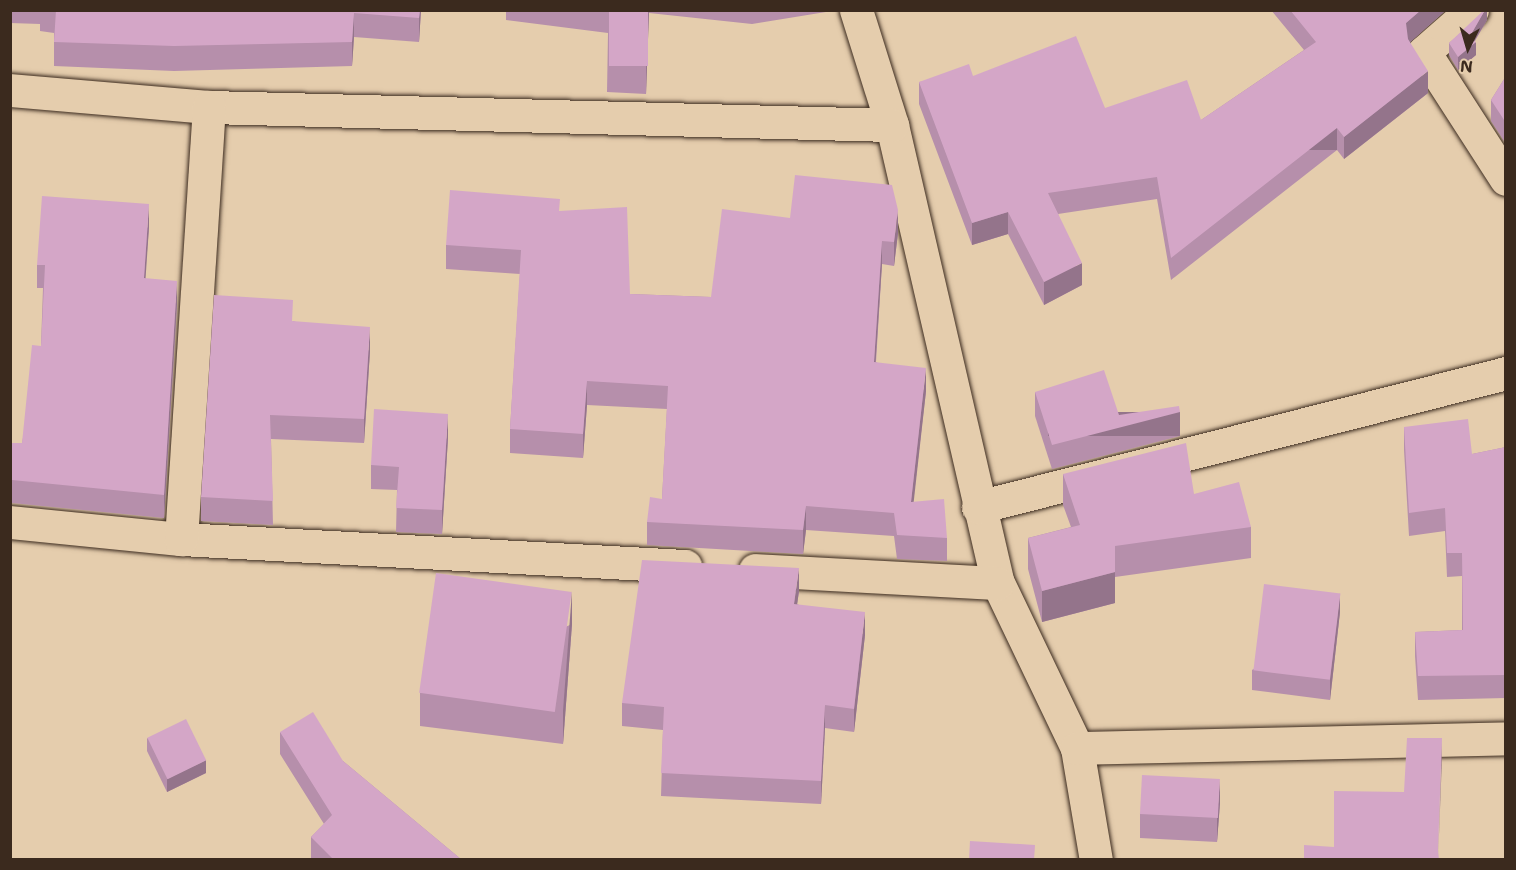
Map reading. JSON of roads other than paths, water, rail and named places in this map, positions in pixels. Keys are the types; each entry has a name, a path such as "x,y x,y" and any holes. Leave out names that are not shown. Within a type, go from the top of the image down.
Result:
{"street":[{"path":"856,10 892,125 978,507 998,583 1077,748 1096,860"},
{"path":"1472,10 1424,52 1506,179"},
{"path":"10,90 209,107 892,125"},
{"path":"181,538 209,107"},
{"path":"978,507 1506,373"},
{"path":"10,522 181,538 998,583"},
{"path":"1077,748 1506,738"}]}
